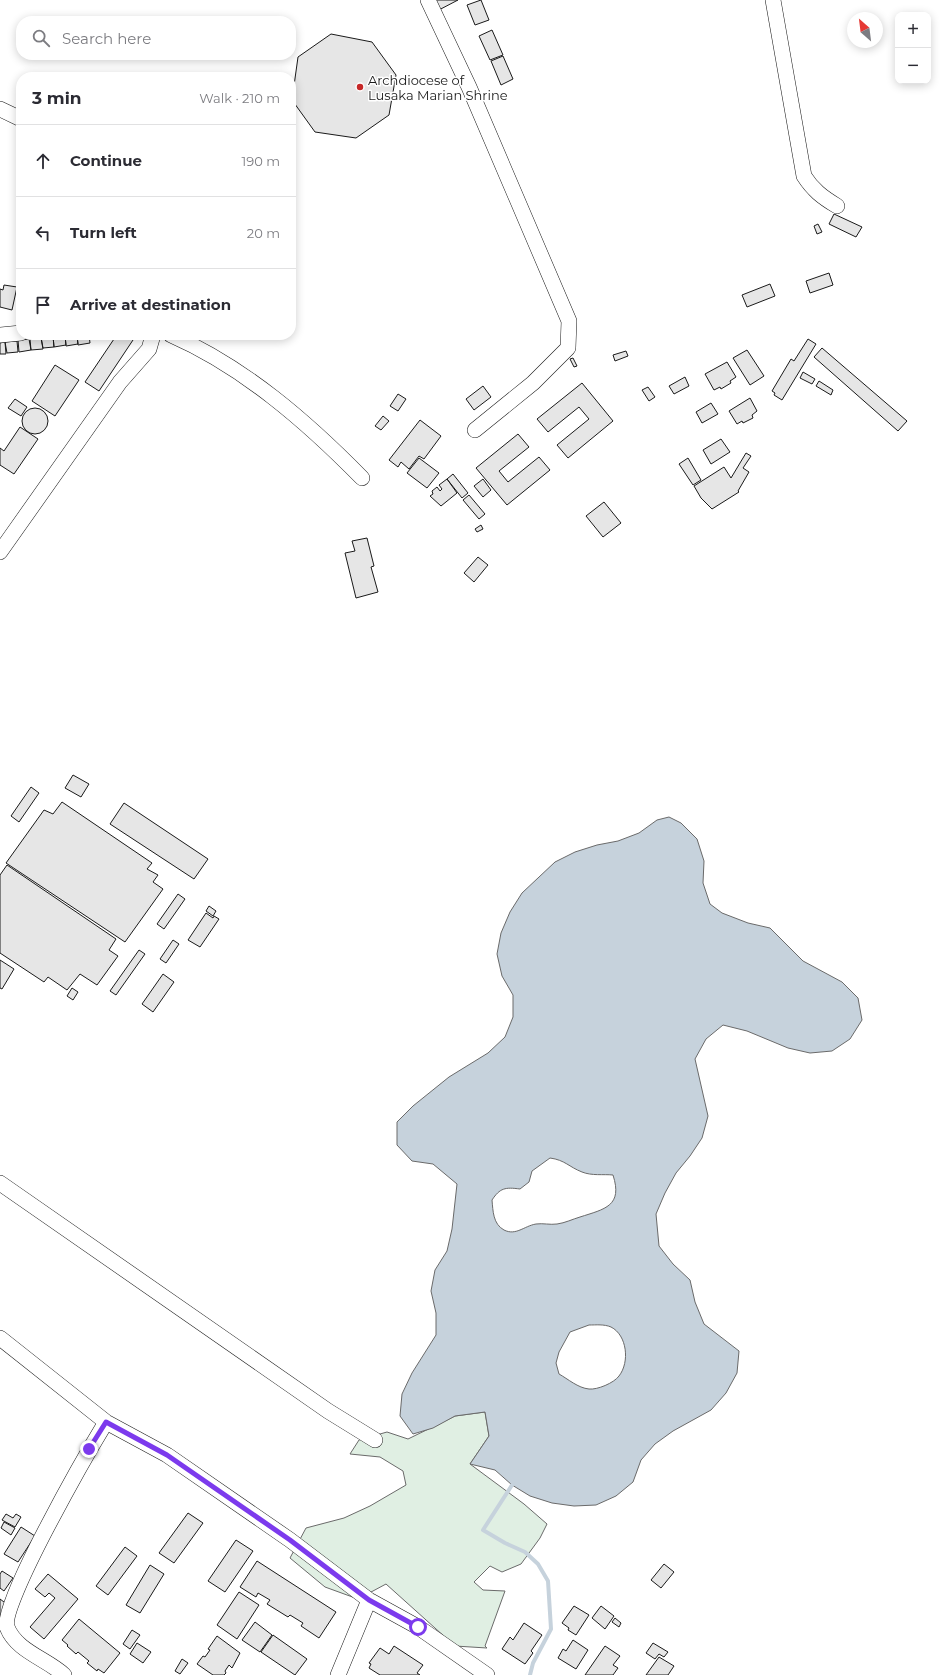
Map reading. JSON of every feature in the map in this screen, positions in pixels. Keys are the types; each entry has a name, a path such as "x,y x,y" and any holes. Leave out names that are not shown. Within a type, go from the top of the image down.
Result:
{"street":[{"path":"428,0 469,87 569,321 568,348 533,383 475,430"},
{"path":"773,0 804,176 819,196 837,206"},
{"path":"0,109 16,117"},
{"path":"0,335 16,333"},
{"path":"0,552 120,382 149,349 152,340"},
{"path":"180,340 222,362 286,407 328,444 362,478"},
{"path":"0,1183 328,1411 375,1440"},
{"path":"0,1338 106,1422 167,1455 290,1540 369,1600 418,1627 487,1675"},
{"path":"64,1675 56,1667 33,1654 14,1639 7,1626 8,1614 28,1562 106,1422"},
{"path":"338,1675 369,1600"}],"green space":[{"path":"485,1412 489,1436 470,1464 524,1504 547,1524 540,1538 521,1564 502,1572 490,1566 474,1582 483,1590 505,1591 485,1646 487,1648 455,1646 386,1584 358,1599 325,1587 290,1558 306,1528 344,1518 370,1506 406,1485 403,1471 380,1457 350,1454 359,1440 387,1432 408,1439 455,1416"}],"shaded area":[{"path":"669,817 681,823 697,839 704,861 703,883 710,904 722,913 748,923 770,928 803,961 842,982 858,998 862,1020 850,1039 832,1051 810,1053 788,1048 747,1031 723,1025 706,1039 695,1059 708,1116 702,1138 676,1173 656,1214 659,1246 673,1264 690,1280 695,1302 704,1324 739,1351 737,1373 726,1393 711,1410 673,1431 655,1444 641,1460 633,1482 616,1496 596,1505 574,1506 552,1503 530,1496 512,1485 495,1470 470,1464 489,1436 485,1412 455,1416 433,1428 413,1434 400,1416 402,1394 412,1373 436,1335 436,1313 431,1291 435,1270 447,1251 452,1229 457,1184 433,1164 412,1161 397,1145 397,1122 413,1106 449,1077 488,1053 505,1037 513,1017 513,995 502,976 497,954 501,933 510,912 522,893 555,862 575,852 597,845 618,841 639,833 657,820","holes":["550,1158 560,1160 586,1173 613,1175 616,1194 614,1200 610,1205 604,1208 563,1223 536,1224 512,1232 504,1230 496,1221 493,1213 492,1200 503,1189 520,1189 529,1182 532,1171","589,1325 606,1325 616,1331 621,1336 626,1356 625,1364 617,1379 605,1386 592,1389 581,1387 559,1374 556,1363 559,1352 570,1332"]}],"building":[{"path":"429,0 458,0 435,12"},
{"path":"481,0 489,20 475,25 467,5"},
{"path":"492,30 503,55 490,60 479,36"},
{"path":"331,34 372,42 396,75 389,115 356,138 315,132 296,106 296,72 298,57"},
{"path":"503,56 513,79 501,85 491,61"},
{"path":"834,214 862,227 856,237 829,224"},
{"path":"818,224 822,232 817,234 814,226"},
{"path":"829,273 833,285 810,293 806,281"},
{"path":"770,284 775,296 747,307 742,295"},
{"path":"4,285 16,287 12,310 0,307 0,289 3,290"},
{"path":"808,339 816,344 782,400 774,395 775,393 772,391 791,359 794,361"},
{"path":"18,340 29,340 31,350 19,352"},
{"path":"30,340 41,340 43,349 31,350"},
{"path":"42,340 53,340 54,347 43,348"},
{"path":"53,340 66,340 66,345 54,347"},
{"path":"65,340 78,340 78,344 66,346"},
{"path":"78,340 90,340 90,343 78,345"},
{"path":"113,340 133,340 99,391 85,382"},
{"path":"17,341 18,352 7,353 5,342"},
{"path":"5,342 6,354 0,354 0,343"},
{"path":"822,348 907,421 898,431 814,357"},
{"path":"747,350 764,376 750,385 733,358"},
{"path":"626,351 628,356 615,361 613,355"},
{"path":"573,358 577,366 574,367 570,359"},
{"path":"727,362 736,377 730,381 731,383 721,389 720,387 714,390 705,374"},
{"path":"55,365 79,380 55,416 32,401"},
{"path":"803,372 815,379 812,384 800,378"},
{"path":"685,377 689,386 674,394 669,386"},
{"path":"819,381 833,390 831,395 816,386"},
{"path":"582,383 613,421 568,458 557,445 589,419 579,407 548,432 537,419"},
{"path":"483,386 491,397 474,410 466,399"},
{"path":"648,387 655,397 649,401 642,390"},
{"path":"398,394 406,399 398,411 390,406"},
{"path":"750,398 757,411 752,415 753,418 737,424 729,411"},
{"path":"15,399 27,407 21,416 8,408"},
{"path":"711,403 718,414 702,423 696,412"},
{"path":"35,408 44,412 48,421 44,430 35,434 26,430 22,421 26,412"},
{"path":"383,416 389,421 381,430 375,426"},
{"path":"420,420 441,436 424,459 419,456 409,469 401,462 398,467 389,460"},
{"path":"20,427 38,439 14,474 0,465 0,448 4,451"},
{"path":"518,434 529,447 499,471 508,482 539,457 550,470 507,505 476,468"},
{"path":"721,439 730,452 711,464 703,450"},
{"path":"746,453 751,456 743,468 749,472 738,491 739,492 712,509 701,498 694,486 724,467 731,478"},
{"path":"419,458 439,473 427,488 407,473"},
{"path":"688,458 701,480 693,485 679,464"},
{"path":"453,474 468,493 462,498 447,479"},
{"path":"447,479 457,493 441,506 430,496 433,494 432,491 437,487 440,491 442,489 439,485"},
{"path":"483,479 491,490 483,497 474,486"},
{"path":"469,495 485,514 479,519 463,500"},
{"path":"604,502 621,523 603,537 586,516"},
{"path":"481,525 483,529 477,532 475,529"},
{"path":"367,538 374,566 371,567 378,592 356,598 345,553 355,551 352,541"},
{"path":"478,557 488,565 474,582 464,573"},
{"path":"73,775 89,784 81,797 65,788"},
{"path":"31,787 39,793 19,822 11,816"},
{"path":"62,802 152,863 147,869 158,875 153,882 163,889 125,942 6,863 44,810 53,814"},
{"path":"124,803 208,859 194,879 110,824"},
{"path":"7,865 116,939 109,950 118,956 97,985 80,974 67,990 48,977 44,982 0,953 0,875"},
{"path":"178,894 185,899 164,929 157,924"},
{"path":"209,906 216,911 213,916 206,911"},
{"path":"206,913 213,918 214,916 219,919 200,947 188,940"},
{"path":"173,940 179,944 166,963 160,959"},
{"path":"139,950 145,954 116,995 110,991"},
{"path":"0,960 14,969 2,989 0,988"},
{"path":"163,974 174,982 153,1012 142,1004"},
{"path":"72,988 78,992 73,1000 67,996"},
{"path":"188,1513 203,1523 174,1563 159,1553"},
{"path":"6,1514 13,1518 16,1514 21,1517 15,1527 2,1520"},
{"path":"4,1522 15,1528 11,1535 1,1528"},
{"path":"21,1527 35,1536 18,1562 4,1554"},
{"path":"236,1540 253,1551 225,1592 208,1581"},
{"path":"125,1547 137,1556 108,1595 96,1586"},
{"path":"257,1561 336,1612 319,1638 301,1626 303,1623 290,1615 288,1617 267,1604 270,1600 258,1593 256,1597 240,1587"},
{"path":"664,1564 674,1572 661,1588 651,1580"},
{"path":"150,1565 164,1574 140,1613 126,1605"},
{"path":"2,1571 13,1578 4,1591 0,1588 0,1574"},
{"path":"48,1574 78,1599 44,1639 30,1627 55,1598 49,1593 45,1597 35,1589"},
{"path":"239,1592 259,1605 237,1639 217,1625"},
{"path":"0,1599 8,1605 0,1616"},
{"path":"574,1606 589,1615 576,1635 568,1630 569,1628 562,1623"},
{"path":"601,1606 614,1616 605,1629 592,1618"},
{"path":"615,1618 621,1623 619,1627 612,1622"},
{"path":"79,1619 120,1653 104,1673 98,1669 97,1671 87,1663 89,1661 78,1652 76,1654 62,1640"},
{"path":"255,1622 272,1635 260,1652 242,1640"},
{"path":"524,1623 542,1635 531,1651 533,1653 525,1664 502,1649 510,1637 513,1640"},
{"path":"132,1630 140,1635 130,1649 123,1644"},
{"path":"273,1635 307,1659 295,1675 261,1652"},
{"path":"217,1636 240,1653 232,1668 229,1665 224,1675 213,1675 197,1664 210,1650 208,1649"},
{"path":"573,1640 588,1650 576,1669 558,1658 563,1649 566,1651"},
{"path":"137,1643 151,1652 143,1663 130,1654"},
{"path":"653,1643 668,1652 664,1657 659,1654 655,1659 646,1653"},
{"path":"394,1646 423,1665 417,1673 420,1675 380,1675 369,1668 371,1664 369,1663 380,1648 389,1654"},
{"path":"605,1646 620,1656 613,1665 618,1668 613,1675 585,1675"},
{"path":"659,1657 674,1666 668,1675 646,1675"},
{"path":"182,1659 188,1663 180,1674 175,1671"}],"waterway":[{"path":"512,1485 483,1530 505,1543 525,1552 538,1564 548,1581 551,1629 533,1663 530,1675"}],"place":[{"name":"Archdiocese of Lusaka Marian Shrine","path":"360,87"}],"route":[{"path":"89,1449 106,1422 167,1455 290,1540 369,1600 418,1627"}]}
